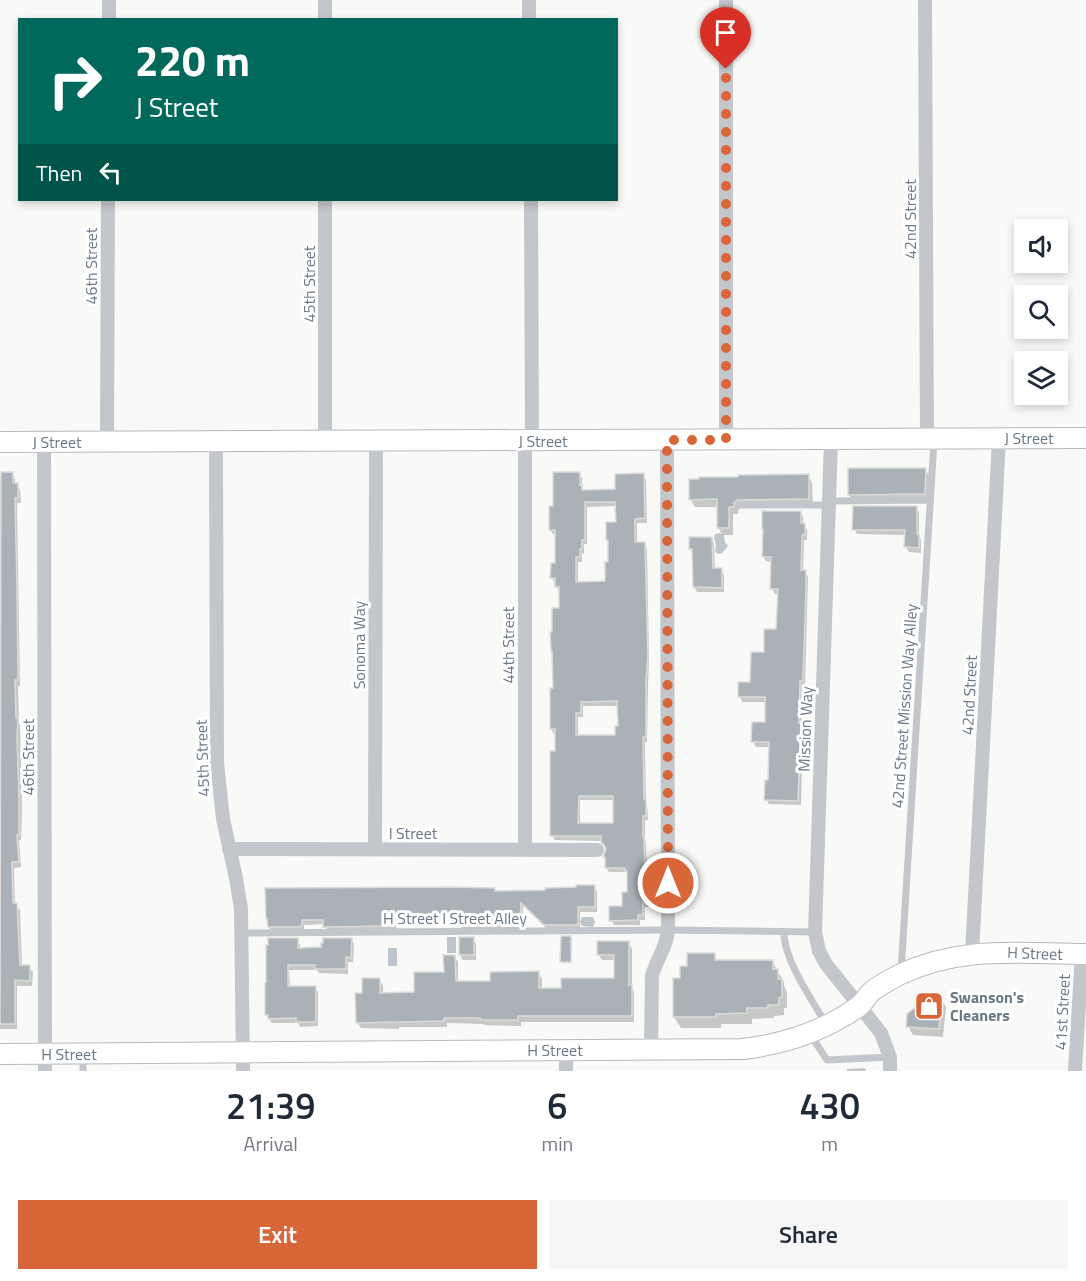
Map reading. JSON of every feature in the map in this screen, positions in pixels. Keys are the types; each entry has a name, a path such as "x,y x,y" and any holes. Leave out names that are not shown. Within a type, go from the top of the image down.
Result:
{"main road":[{"name":"J Street","path":"0,442 1086,438"},
{"name":"H Street","path":"0,1054 45,1062 243,1062 566,1050 743,1049 763,1046 818,1029 860,1006 871,992 900,975 946,959 972,954 1007,952 1084,954"}],"street":[{"path":"109,0 109,18"},
{"path":"325,0 325,18"},
{"path":"529,0 529,18"},
{"path":"726,0 726,440"},
{"name":"42nd Street","path":"926,0 930,439"},
{"name":"46th Street","path":"107,442 108,201"},
{"name":"45th Street","path":"325,201 325,441"},
{"name":"44th Street","path":"525,850 531,201"},
{"name":"Mission Way","path":"831,439 815,932 819,951 826,964 860,1006"},
{"name":"42nd Street","path":"972,954 999,439"},
{"path":"651,1050 652,976 667,941 668,930 667,440"},
{"name":"45th Street","path":"216,441 217,762 223,819 240,899 243,1062"},
{"name":"Sonoma Way","path":"375,849 376,441"},
{"name":"46th Street","path":"44,442 45,1062"},
{"name":"I Street","path":"229,849 597,850"},
{"name":"41st Street","path":"1075,1071 1084,954"},
{"path":"860,1006 880,1033 890,1064"},
{"path":"566,1050 566,1071"}],"lane":[{"name":"42nd Street Mission Way Alley","path":"900,975 930,500 930,439"},
{"path":"739,505 930,500"},
{"name":"H Street I Street Alley","path":"242,933 668,930 815,932"},
{"path":"784,932 785,945 818,1029 827,1060 890,1064"}],"shaded area":[{"path":"715,534 724,535 728,546 718,554 715,551 714,538"},
{"path":"582,917 593,917 595,922 593,927 582,926 580,922"},
{"path":"447,937 456,937 456,953 447,953"},
{"path":"388,948 397,948 397,966 388,966"}],"building":[{"path":"848,468 926,468 925,494 848,495"},
{"path":"1,472 13,472 13,483 18,483 18,498 15,498 18,680 15,680 16,718 18,718 19,835 17,835 19,862 12,862 13,903 17,903 20,965 30,965 30,981 15,980 15,1024 0,1024"},
{"path":"553,472 580,472 582,490 615,489 615,474 644,473 645,518 635,519 635,542 645,542 648,656 646,737 643,737 644,799 646,799 643,837 646,902 643,902 643,915 638,915 638,920 609,921 609,906 622,906 622,892 627,892 627,871 625,868 605,868 605,857 603,857 606,849 601,842 601,836 550,836 550,751 555,751 555,729 550,729 550,688 553,688 550,632 552,632 552,608 559,608 559,587 555,587 555,578 550,578 551,563 555,563 555,530 549,530 549,506 553,506","holes":["585,502 615,502 616,522 606,522 608,562 605,562 605,581 576,582 576,557 580,557 582,540 585,540","617,701 618,726 615,726 615,735 576,735 576,713 581,713 581,702","579,796 613,796 613,823 578,823"]},
{"path":"809,474 809,499 737,500 734,507 729,507 729,528 717,528 717,499 689,500 689,479 738,477 738,475"},
{"path":"853,506 917,506 919,548 904,547 905,530 852,530"},
{"path":"762,511 801,511 801,523 805,523 805,535 802,535 801,570 806,570 806,589 803,681 800,681 798,801 764,800 765,780 768,780 769,742 751,742 752,722 765,722 765,697 738,697 738,682 750,682 751,652 764,652 764,629 776,629 778,589 770,589 771,557 762,557"},
{"path":"689,537 712,537 713,568 722,568 722,588 693,587 692,549 689,549"},
{"path":"576,885 595,885 595,907 578,907 578,925 544,925 521,903 520,925 508,926 508,924 459,926 458,919 423,919 394,920 394,926 323,927 323,920 302,920 302,926 298,927 268,927 266,919 265,888 451,887 495,888 495,891 545,890 545,888 576,887"},
{"path":"561,936 571,936 571,962 560,962"},
{"path":"459,937 474,937 474,955 459,955"},
{"path":"268,938 298,938 298,948 321,947 323,938 352,938 351,958 346,957 346,969 315,969 315,965 288,965 288,986 316,986 316,1022 296,1022 296,1018 268,1019 268,1015 265,1015"},
{"path":"597,941 629,941 632,1016 518,1016 518,1020 444,1018 444,1021 356,1023 355,993 362,993 362,978 380,978 380,993 414,992 414,972 444,972 443,955 455,955 456,981 490,981 490,972 539,971 539,988 561,988 561,978 614,978 614,955 597,955"},
{"path":"687,953 715,953 715,960 773,960 773,969 778,969 778,979 782,979 782,997 779,998 779,1005 768,1005 768,1008 747,1008 747,1013 716,1014 716,1017 673,1017 673,978 680,978 680,966 687,966"},
{"name":"Swanson's Cleaners","path":"929,996 942,997 939,1029 906,1027 907,1014"}],"place":[{"name":"Swanson's Cleaners","path":"929,1006"}],"route":[{"path":"668,883 667,440 726,440 726,69"}]}
